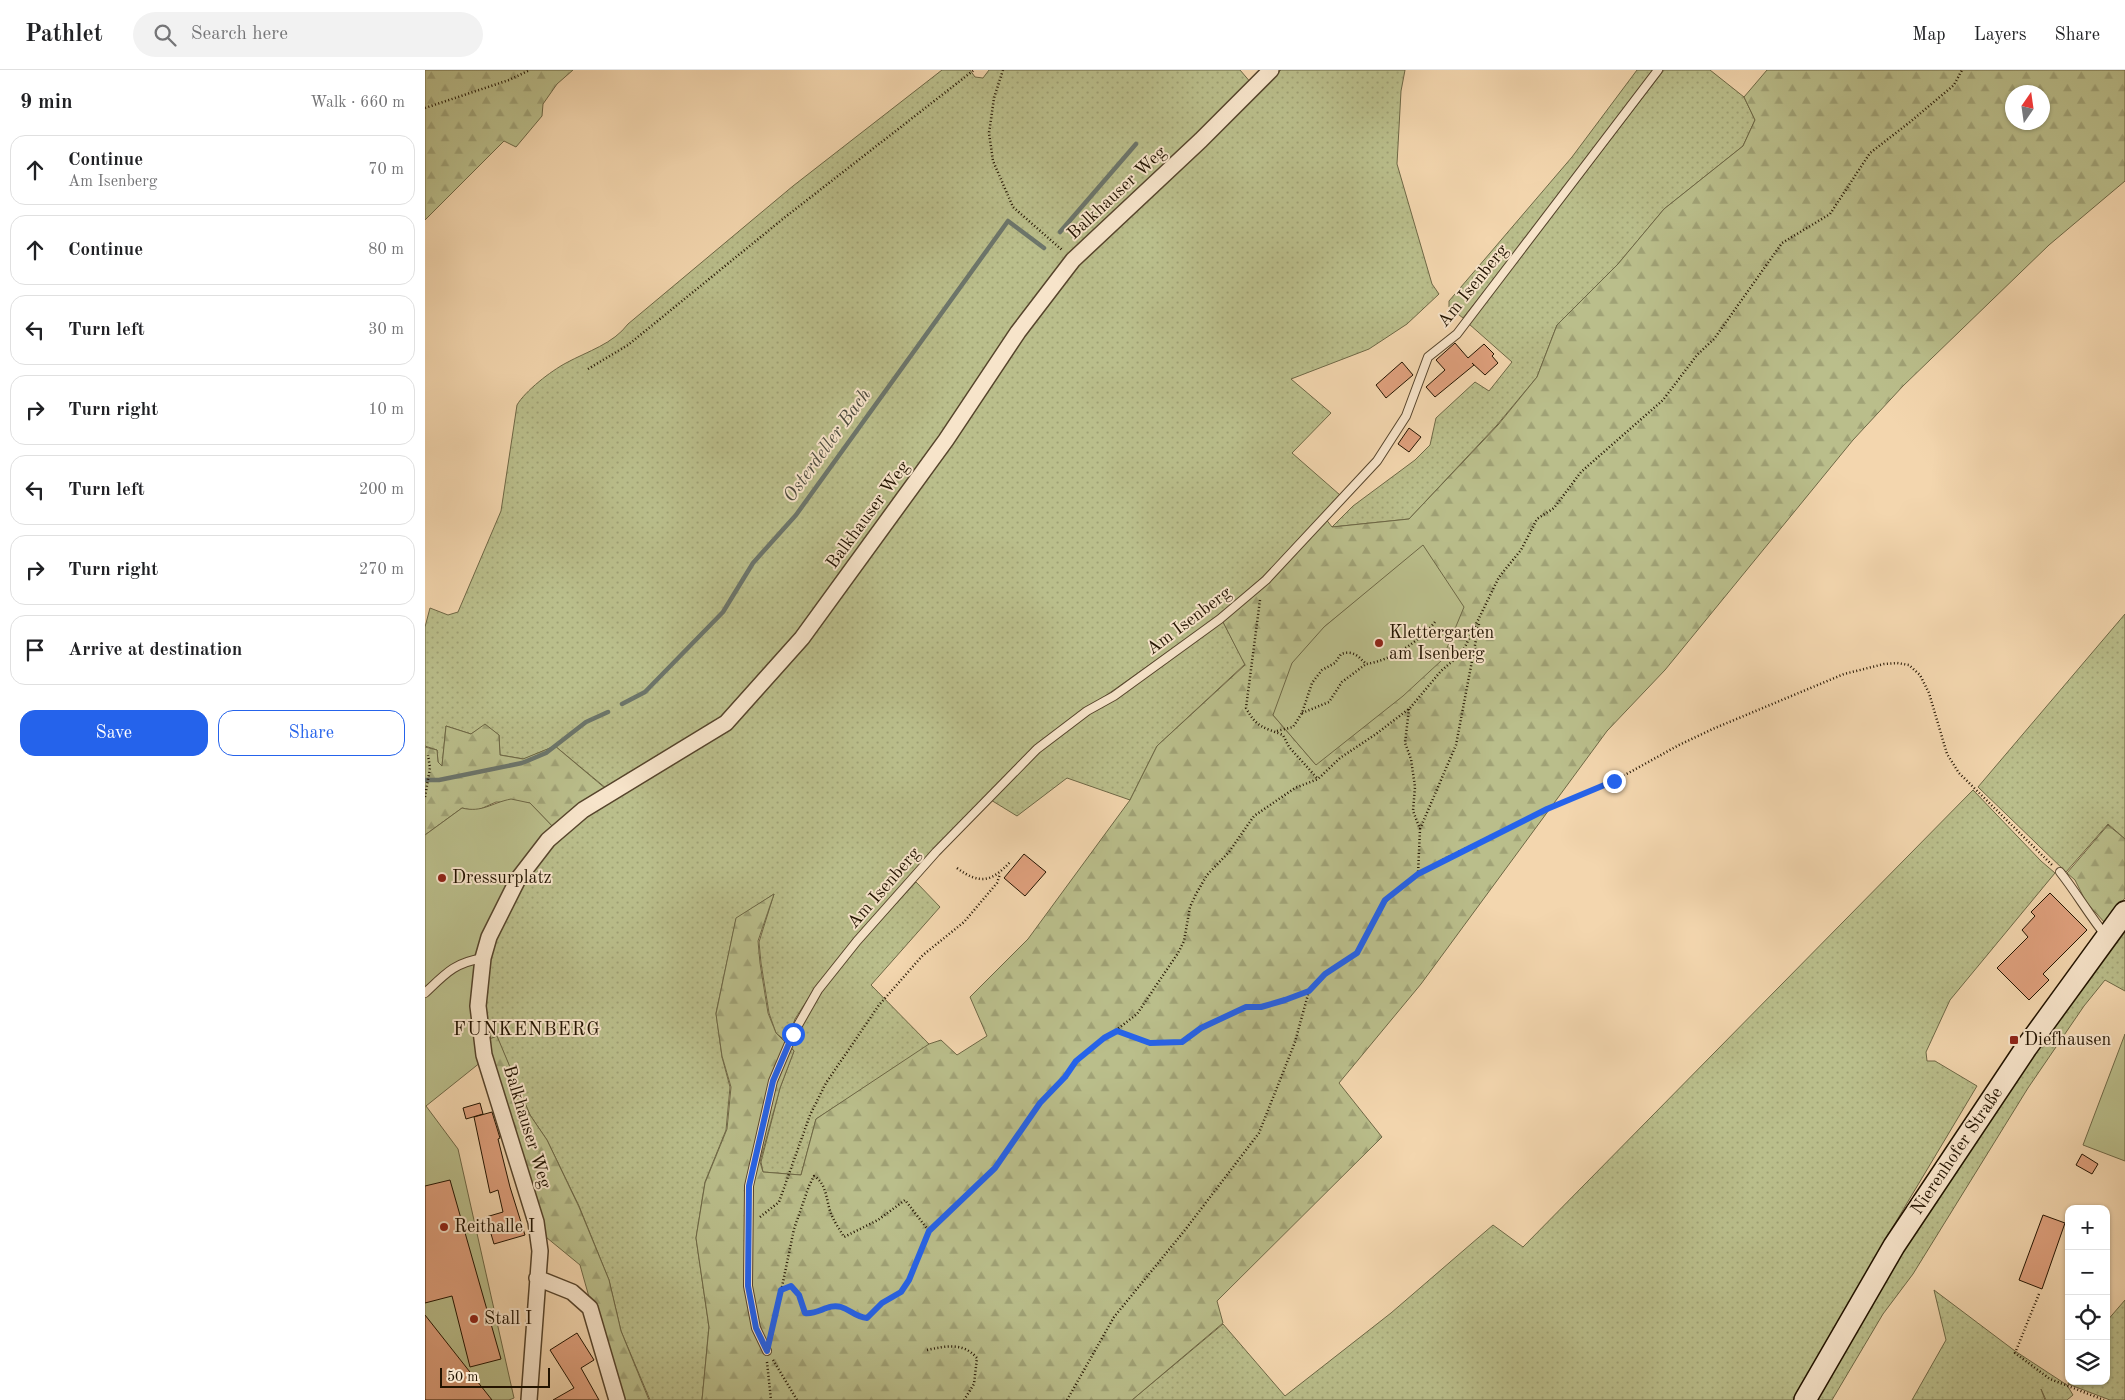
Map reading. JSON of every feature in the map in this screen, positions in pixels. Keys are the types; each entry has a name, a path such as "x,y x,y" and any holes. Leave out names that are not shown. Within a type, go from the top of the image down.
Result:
{"main road":[{"name":"Nierenhofer Straße","path":"1805,1400 1894,1246 2026,1048 2125,912"}],"street":[{"name":"Balkhauser Weg","path":"529,1400 540,1251 536,1222 484,1055 478,1006 483,958 489,937 503,905 518,879 548,840 583,810 726,723 802,638 946,440 1018,332 1073,260 1194,146 1271,70"},
{"path":"537,1278 572,1292 589,1308 617,1400"}],"lane":[{"name":"Am Isenberg","path":"767,1351 756,1328 748,1286 749,1186 773,1081 793,1034 818,990 857,941 937,852 1037,750 1087,711 1114,696 1220,619 1266,580 1377,462 1406,416 1428,358 1457,334 1658,70"},
{"path":"2060,872 2106,936"},
{"path":"425,993 453,967 464,961 483,958"}],"path":[{"path":"425,108 509,80 529,70"},
{"path":"587,369 628,345 785,218 974,70"},
{"path":"1003,70 994,98 989,132 993,161 1013,207 1073,260"},
{"path":"781,1290 791,1286 799,1295 805,1313 814,1314 830,1306 841,1307 858,1317 867,1318 882,1303 901,1292 909,1280 929,1231 995,1168 1040,1103 1065,1077 1076,1061 1137,1014 1179,953 1196,894 1207,876 1229,852 1254,816 1295,788 1318,778 1340,758 1410,708 1441,672 1462,652 1480,620 1499,577 1521,550 1537,519 1554,508 1581,472 1663,400 1697,355 1714,340 1782,243 1830,214 1870,153 1911,122 1954,85 1962,70"},
{"path":"1258,606 1246,708 1254,722 1265,729 1283,735 1289,747 1318,778"},
{"path":"1418,874 1420,829 1456,745 1480,620"},
{"path":"1302,714 1329,702 1343,682 1366,664 1386,660 1425,634 1435,622"},
{"path":"1276,732 1293,728 1302,714 1312,683 1322,670 1335,663 1341,654 1347,652 1356,654 1366,664"},
{"path":"1117,1031 1150,1043 1182,1042 1201,1028 1246,1007 1261,1007 1309,991 1325,974 1357,953 1385,900 1418,874 1547,809 1614,781 1679,744 1844,674 1884,664 1897,663 1909,665 1919,675 1929,693 1947,754 1959,773 2042,857 2060,872"},
{"path":"1410,708 1405,743 1411,759 1415,787 1413,811 1420,829"},
{"path":"425,797 429,768 428,755"},
{"path":"748,1228 779,1202 809,1115 826,1083 879,1005 923,955 963,922 997,883 1000,874 1011,861"},
{"path":"957,868 967,876 980,880 1000,874"},
{"path":"1067,1400 1114,1317 1185,1230 1259,1133 1295,1042 1309,991"},
{"path":"771,1400 767,1351 794,1229 809,1186 815,1176 819,1179 829,1202 831,1215 844,1238 878,1220 905,1200 929,1231"},
{"path":"2039,1294 2015,1353 2050,1379 2104,1400"},
{"path":"927,1350 951,1345 969,1350 977,1358 974,1384 964,1400"},
{"path":"767,1351 797,1400"}],"green space":[{"path":"425,70 573,70 557,84 543,104 542,116 516,147 504,141 425,220"},
{"path":"942,70 970,70 975,77 983,78 989,70 1240,70 1252,84 1068,258 798,635 722,719 607,789 555,746 524,759 500,755 499,735 485,725 471,734 446,726 442,766 438,762 437,750 425,746 425,627 430,608 448,615 458,612 501,511 517,405 532,388 553,371 615,337 628,324 793,186"},
{"path":"1281,70 1405,70 1401,91 1397,164 1432,284 1439,294 1407,324 1369,349 1291,379 1331,413 1292,453 1340,495 1265,575 1217,617 1043,740 1135,683 1179,653 1222,620 1245,664 1157,746 1130,800 1067,778 1017,816 986,797 815,988 795,1019 787,1042 776,1033 769,1013 759,942 774,894 736,919 716,1013 722,1057 730,1087 726,1130 705,1182 696,1238 709,1327 702,1400 650,1400 621,1331 609,1280 579,1206 547,1140 530,1115 497,1037 487,1040 483,1005 491,950 521,882 551,843 590,813 728,727 1078,265"},
{"path":"1637,70 1653,70 1558,197 1463,318 1449,307 1449,301 1572,157"},
{"path":"1664,70 1710,70 1744,97 1755,120 1743,146 1664,209 1618,264 1557,325 1537,377 1497,425 1409,519 1332,527 1353,506 1415,460 1430,445 1436,418 1475,382 1489,391 1512,362 1469,324"},
{"path":"1767,70 2125,70 2125,181 2049,245 1903,386 1853,440 1665,670 1607,731 1421,984 1339,1083 1382,1137 1217,1301 1223,1323 1132,1400 702,1400 709,1327 696,1238 705,1183 727,1129 731,1087 722,1056 716,1014 736,918 774,894 758,941 760,963 768,1013 776,1033 794,1051 780,1088 760,1162 763,1172 801,1175 816,1119 929,1044 941,1040 957,1055 987,1036 970,997 1028,939 1130,800 1157,746 1245,665 1222,620 1325,518 1332,527 1409,519 1498,425 1537,377 1557,325 1618,264 1664,209 1743,146 1755,120 1744,97","holes":["1359,599 1316,765 1273,715 1324,627"]},
{"name":"Klettergarten am Isenberg","path":"1423,545 1464,607 1442,660 1403,696 1316,765 1273,715 1292,663 1324,627"},
{"path":"2125,614 2125,839 2108,824 2066,872 1978,787"},
{"path":"485,724 499,735 500,755 523,759 555,746 606,789 554,828 530,803 496,802 476,811 462,808 425,835 425,747 437,750 438,762 442,766 446,726 471,734"},
{"path":"1973,790 2041,861 2055,873 1950,1000 1926,1052 1927,1061 1935,1061 1977,1086 1888,1235 1794,1400 1132,1400 1223,1324 1285,1396 1391,1313 1493,1225 1523,1247"},
{"path":"511,799 530,803 554,828 480,945 481,1062 426,1106 458,1149 514,1398 509,1400 425,1400 425,835 462,808 481,808"},
{"path":"2108,825 2125,839 2125,898 2105,923 2086,902 2075,880 2067,873"},
{"path":"916,882 940,907 871,985 930,1045 816,1119 801,1175 763,1172 761,1162 780,1088 794,1051 791,1047 802,1024 815,1001 846,960"},
{"path":"2125,929 2125,991 2105,980 2084,1006 2028,1088 1913,1274 1883,1314 1832,1400 1813,1400 1871,1299 2020,1070"},
{"path":"2125,1034 2125,1161 2083,1145"},
{"path":"497,1036 530,1115 547,1140 579,1207 609,1280 621,1331 649,1400 618,1400 580,1265 541,1233 494,1071 487,1040"},
{"path":"1934,1290 2015,1351 2067,1385 2073,1395 2067,1400 2046,1400 2041,1389 2045,1400 1912,1400 1946,1340"},
{"path":"2125,1300 2125,1400 2110,1400 2071,1385 2110,1385 2110,1317"}],"building":[{"path":"1455,343 1468,358 1484,344 1494,354 1492,356 1498,363 1485,375 1472,363 1474,365 1435,397 1426,387 1445,370 1436,360"},
{"path":"1402,362 1413,375 1386,398 1376,385"},
{"path":"1409,428 1421,437 1409,452 1398,444"},
{"path":"1024,854 1046,872 1025,896 1004,878"},
{"path":"2050,893 2087,930 2043,974 2049,980 2029,1000 1997,968 2028,937 2022,930 2035,916 2031,912"},
{"path":"480,1103 483,1114 466,1119 463,1108"},
{"path":"492,1112 500,1138 498,1139 510,1187 525,1235 494,1244 486,1217 503,1212 498,1190 490,1193 474,1117"},
{"path":"2082,1154 2098,1164 2092,1174 2076,1165"},
{"path":"450,1180 501,1359 470,1367 452,1296 425,1303 425,1186"},
{"path":"2043,1215 2065,1223 2042,1289 2019,1280"},
{"path":"425,1315 492,1400 425,1400"},
{"path":"577,1333 594,1360 581,1368 599,1400 553,1400 574,1388 550,1350"}],"waterway":[{"name":"Osterdeller Bach","path":"1060,232 1136,144"},
{"name":"Osterdeller Bach","path":"622,704 645,692 723,612 753,563 796,515 1008,221 1044,248"},
{"name":"Osterdeller Bach","path":"425,780 439,780 522,763 546,753 586,722 608,712"}],"place":[{"name":"Klettergarten am Isenberg","path":"1379,643"},
{"name":"Dressurplatz","path":"442,878"},
{"name":"Diefhausen","path":"2014,1040"},
{"name":"Reithalle I","path":"444,1227"},
{"name":"Stall I","path":"474,1319"}],"district":[{"name":"FUNKENBERG","path":"527,1030"}],"route":[{"path":"793,1034 773,1081 749,1186 748,1286 756,1328 767,1351 781,1290 791,1286 799,1295 805,1313 814,1314 830,1306 841,1307 858,1317 867,1318 882,1303 901,1292 909,1280 929,1231 987,1177 1040,1103 1065,1077 1076,1061 1104,1038 1117,1031 1150,1043 1182,1042 1201,1028 1246,1007 1261,1007 1309,991 1325,974 1342,965 1357,953 1385,900 1418,874 1446,858 1547,809 1587,794 1614,781"}]}
